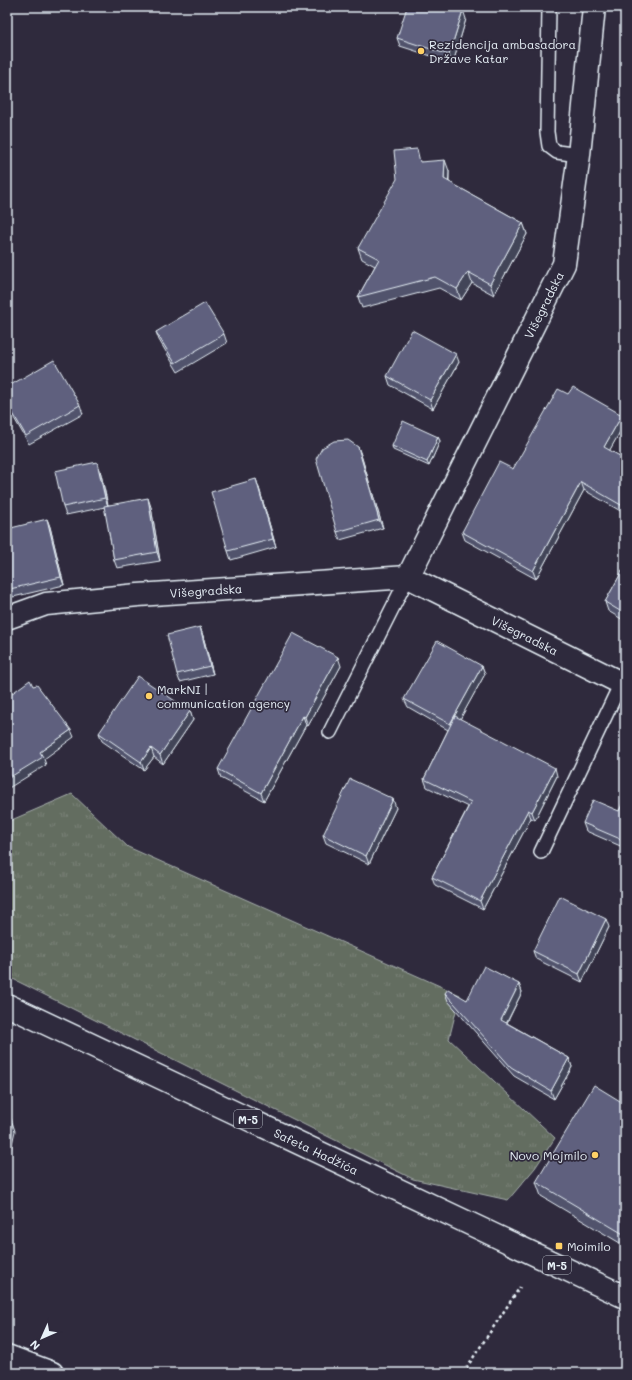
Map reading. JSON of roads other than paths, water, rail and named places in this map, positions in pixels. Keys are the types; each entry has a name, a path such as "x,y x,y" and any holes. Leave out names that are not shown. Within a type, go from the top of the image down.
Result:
{"street":[{"name":"Višegradska","path":"408,577 564,264 579,155 594,7"},
{"name":"Višegradska","path":"7,618 46,604 138,595 408,577 623,684"},
{"name":"Safeta Hadžića","path":"7,1004 625,1297"},
{"path":"7,1356 52,1373"}],"lane":[{"path":"549,7 547,132 549,146 557,152 579,155"},
{"name":"Višegradska","path":"330,732 408,577"},
{"name":"Višegradska","path":"542,852 623,684"}],"place":[{"name":"Rezidencija ambasadora Države Katar","path":"421,51"},
{"name":"MarkNI | communication agency","path":"149,696"},
{"name":"Novo Mojmilo","path":"595,1155"},
{"name":"Moimilo","path":"559,1246"}]}
